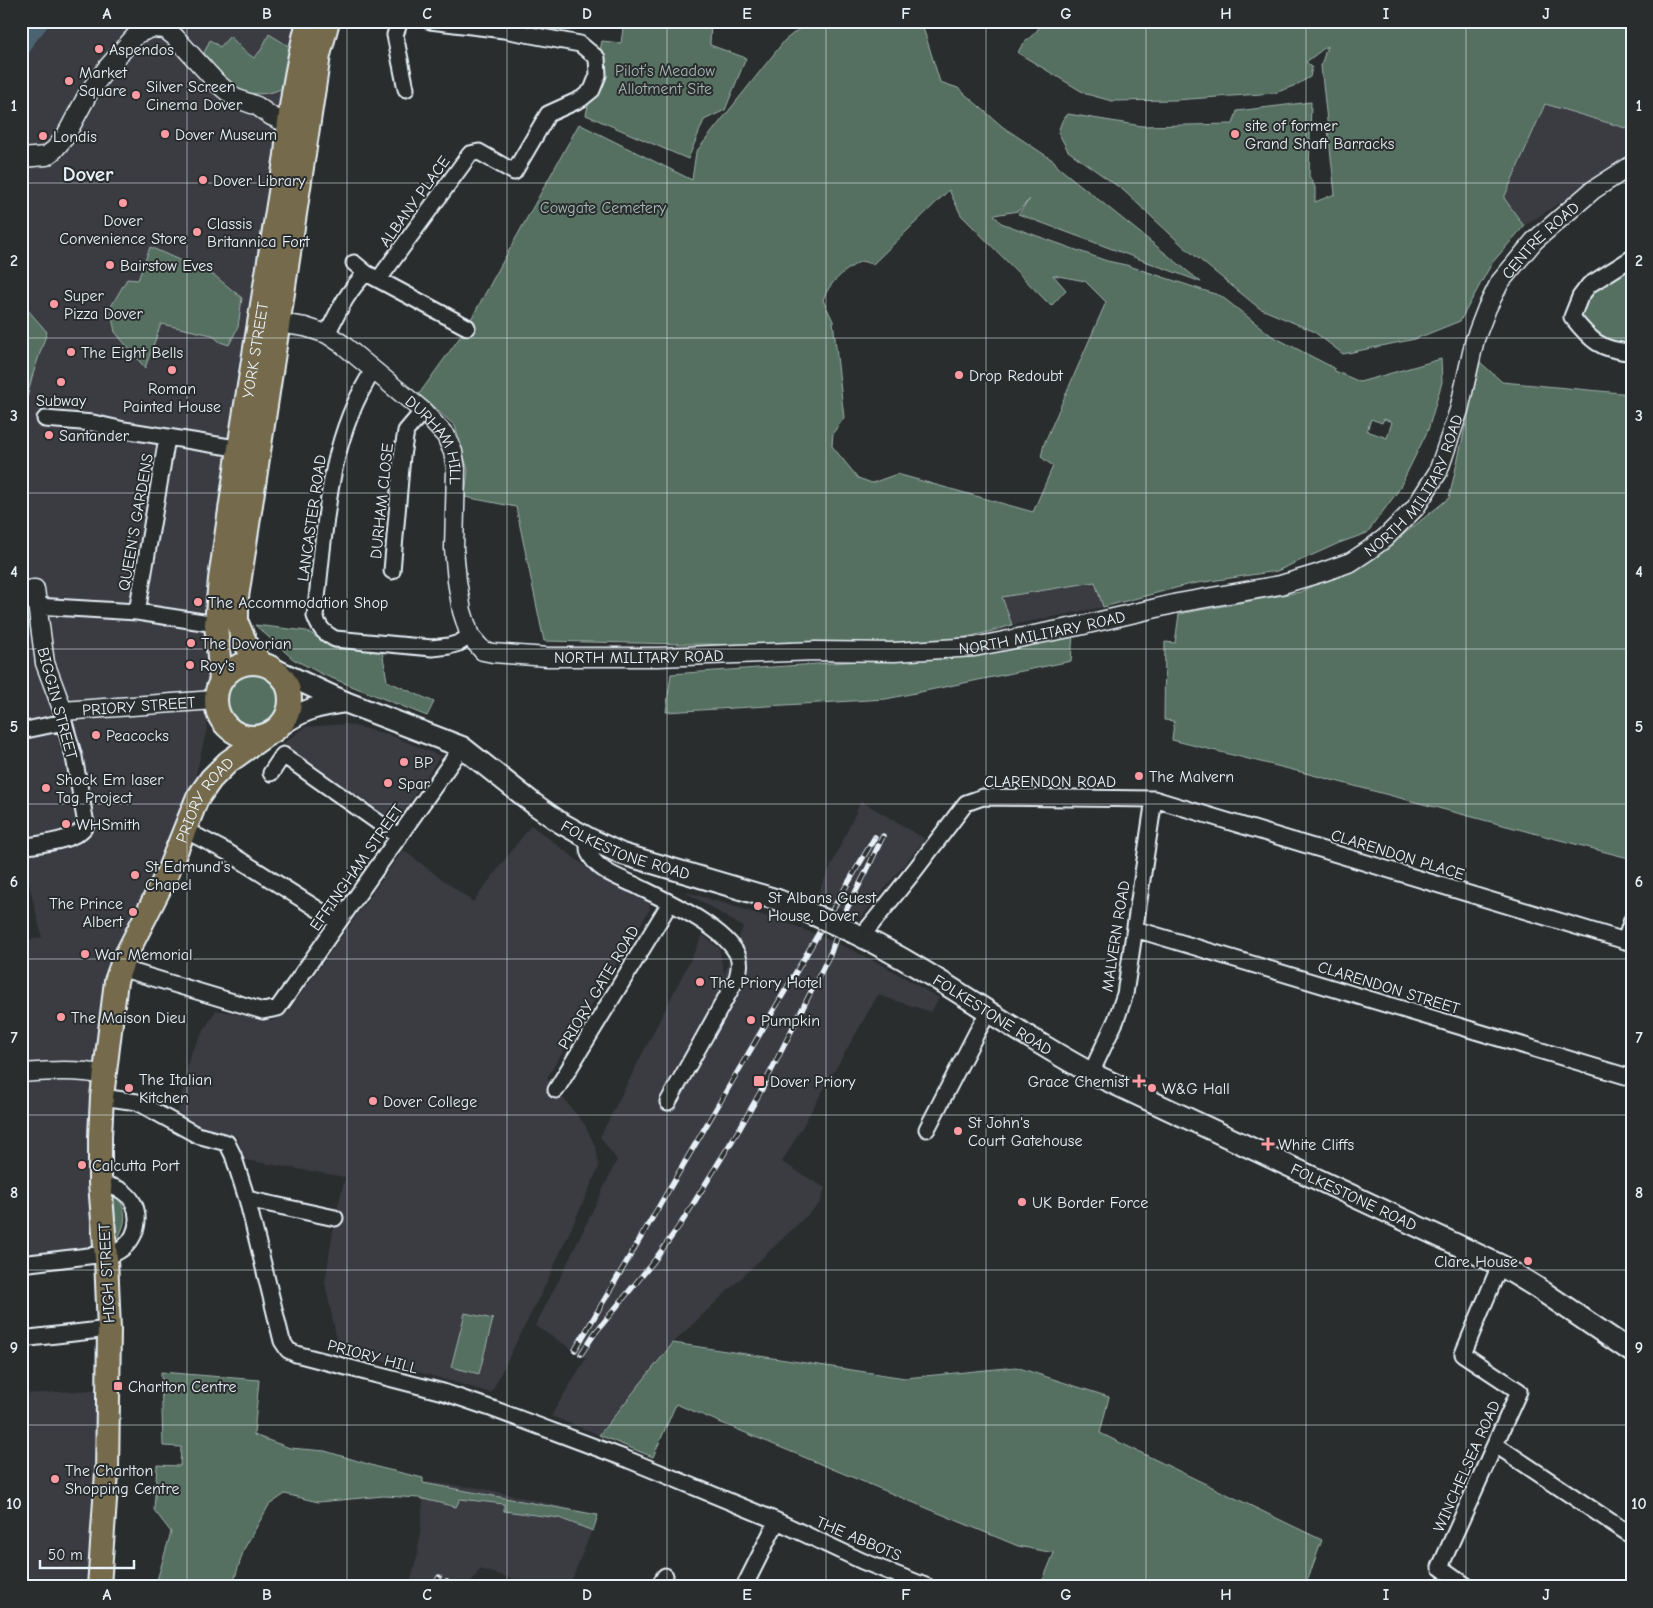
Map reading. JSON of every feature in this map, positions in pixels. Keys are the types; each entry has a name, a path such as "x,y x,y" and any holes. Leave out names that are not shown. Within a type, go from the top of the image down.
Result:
{"main road":[{"name":"YORK STREET","path":"218,690 216,624 220,579 279,323 298,129 293,95 298,60 308,21"},
{"name":"YORK STREET","path":"267,666 247,646 237,623 237,597 249,450 286,154 298,129 328,21"},
{"path":"251,663 267,666 282,677 288,686 290,706 287,716 273,730 256,737 246,737 236,734 222,720 218,690 232,669 241,664 251,663"},
{"name":"FOLKESTONE ROAD","path":"267,666 345,702 462,747 496,772 534,804 588,838 622,854 778,900 858,935 921,968 1057,1055 1091,1074 1500,1265 1632,1352"},
{"name":"FOLKESTONE ROAD","path":"273,730 300,712 319,705 345,702"},
{"name":"PRIORY ROAD","path":"121,964 167,874 197,799 211,779 228,762 273,730"},
{"name":"HIGH STREET","path":"99,1587 107,1472 109,1329 100,1182 100,1136 102,1097 116,982 121,964"}],"street":[{"path":"400,21 395,35 406,89"},
{"name":"ALBANY PLACE","path":"366,272 470,154 479,152 514,172 548,114 581,99 592,90 598,75 597,58 580,44 504,30 430,21"},
{"path":"29,158 46,156 58,146 89,92 106,68 133,38 147,29 166,24 228,93 235,98 257,106 271,116 298,129"},
{"path":"257,106 279,103 293,95"},
{"name":"CENTRE ROAD","path":"1475,339 1500,282 1534,241 1593,190 1632,165"},
{"path":"1632,258 1589,285 1580,297 1572,317 1581,329 1599,345 1616,352 1632,352"},
{"path":"327,334 352,287 366,272 467,327"},
{"name":"DURHAM HILL","path":"279,323 304,327 327,334 342,344 422,411 446,436 453,452 456,490 454,549 456,580 470,636"},
{"name":"NORTH MILITARY ROAD","path":"470,636 483,651 548,657 658,657 816,651 894,652 974,647 1178,603 1280,585 1320,574 1351,562 1369,550 1415,508 1438,472 1459,410 1475,339"},
{"name":"LANCASTER ROAD","path":"373,371 361,389 332,473 315,616 319,627 326,634 335,638 432,648 459,643 470,636"},
{"name":"DURHAM CLOSE","path":"392,571 406,430 422,411"},
{"path":"45,419 93,423 167,438 249,450"},
{"name":"QUEEN'S GARDENS","path":"137,612 167,438"},
{"path":"31,595 216,624"},
{"name":"BIGGIN STREET","path":"21,847 74,836 84,829 86,824 77,773 63,716 45,663 31,595"},
{"name":"PRIORY STREET","path":"63,716 218,690"},
{"path":"21,731 63,716"},
{"name":"EFFINGHAM STREET","path":"121,964 263,1011 278,1008 462,747"},
{"path":"271,773 283,755 399,837"},
{"name":"CLARENDON ROAD","path":"858,935 915,870 966,803 983,797 1154,799"},
{"name":"MALVERN ROAD","path":"1091,1074 1116,1020 1125,994 1154,799"},
{"name":"CLARENDON PLACE","path":"1154,799 1628,942"},
{"path":"185,830 229,853 338,922"},
{"path":"588,838 590,855 607,872 700,920 724,938 739,957 740,966 737,978 668,1102"},
{"path":"622,854 621,869 631,884"},
{"name":"PRIORY GATE ROAD","path":"556,1090 670,903"},
{"path":"1628,942 1632,920"},
{"name":"CLARENDON STREET","path":"1136,928 1632,1078"},
{"path":"928,1129 976,1032 989,1011"},
{"path":"21,1073 56,1071 105,1074"},
{"name":"PRIORY HILL","path":"102,1097 137,1102 197,1135 227,1143 233,1155 247,1199 282,1341 288,1350 296,1354 442,1392 493,1409 624,1458 777,1521"},
{"path":"21,1264 106,1256 123,1248 132,1238 137,1226 137,1213 133,1202 123,1191 100,1182"},
{"path":"247,1199 335,1218"},
{"name":"WINCHELSEA ROAD","path":"1468,1587 1440,1567 1519,1391 1464,1354 1500,1265"},
{"path":"21,1339 109,1329"},
{"path":"1496,1445 1632,1536"},
{"path":"744,1587 777,1521"},
{"name":"THE ABBOTS","path":"777,1521 862,1561 928,1587"}],"shaded area":[{"path":"21,21 303,21 213,611 207,728 180,842 106,985 99,1248 21,1260 21,942 42,937 21,851"},
{"path":"1545,103 1632,130 1632,156 1524,226 1504,198"},
{"path":"1096,581 1103,607 1012,625 1002,597"},
{"path":"346,724 388,734 440,756 396,823 283,744 305,727"},
{"path":"861,801 925,839 861,918 816,898"},
{"name":"Dover College","path":"531,825 602,879 648,900 650,909 547,1078 585,1125 596,1148 599,1167 545,1286 491,1393 339,1349 325,1283 335,1218 345,1177 245,1160 237,1137 198,1125 178,1112 190,1054 216,1010 272,1021 288,1012 403,850 473,902"},
{"path":"684,891 788,923 848,948 888,968 939,998 931,1012 878,995 782,1162 825,1188 820,1203 673,1343 599,1435 551,1416 586,1358 535,1326 617,1160 600,1137 703,935 719,948 724,974 743,927"},
{"name":"The Charlton Shopping Centre","path":"96,1390 91,1587 21,1587 21,1394"},
{"path":"425,1482 480,1488 598,1515 569,1587 541,1587 480,1569 468,1587 409,1587 418,1553"}],"green space":[{"name":"Pilot’s Meadow Allotment Site","path":"624,21 711,21 710,45 746,58 725,110 704,120 688,159 586,115 602,41 621,43"},
{"name":"Cowgate Cemetery","path":"852,21 921,21 940,82 958,88 1003,127 1054,161 1058,167 1201,282 1018,214 1030,199 1018,211 994,215 1001,223 1107,261 1126,265 1221,296 1272,336 1334,368 1335,371 1360,382 1441,359 1442,382 1428,430 1398,491 1367,533 1339,543 1277,571 1191,584 1103,607 1095,582 1002,597 1012,625 961,638 884,645 544,641 516,507 465,497 468,470 455,426 419,394 465,330 579,124 692,180 696,152 785,40 799,29","holes":["949,190 961,215 1051,306 1066,290 1053,275 1085,281 1106,302 1044,444 1041,457 1053,466 1033,512 897,474 872,483 858,478 832,446 833,433 844,418 833,321 823,300 829,288 838,277 861,261 873,264","1371,419 1382,423 1384,419 1392,422 1387,438 1367,431"]},
{"path":"1042,21 1632,21 1632,130 1545,104 1504,198 1524,226 1492,263 1460,321 1415,339 1343,354 1313,331 1259,308 1183,246 1123,190 1068,151 1058,132 1062,121 1068,114 1142,126 1233,124 1237,111 1311,102 1309,176 1315,187 1315,202 1335,194 1321,66 1327,46 1306,62 1312,67 1310,77 1275,93 1175,100 1112,101 1086,94 1018,53 1023,44 1037,31"},
{"path":"269,34 295,50 285,87 277,91 261,94 238,89 224,78 204,53 210,40 220,47 230,36 243,50 254,58 261,50"},
{"path":"150,247 215,276 242,298 238,327 229,345 220,342 212,335 161,324 145,368 115,332 110,308 127,279 138,280"},
{"path":"1632,267 1632,347 1602,341 1579,316 1583,306 1594,291 1607,281"},
{"path":"21,302 47,332 32,377 22,418"},
{"path":"1480,362 1502,382 1632,394 1632,859 1172,740 1174,721 1164,720 1165,642 1175,643 1179,614 1300,592 1389,546 1449,498"},
{"path":"255,625 307,631 335,649 382,650 387,681 434,702 427,716 324,675 293,659"},
{"path":"1073,634 1071,661 886,699 666,712 671,674 962,654"},
{"path":"248,671 260,671 274,679 282,693 280,710 274,719 260,727 248,727 238,722 231,715 226,705 226,693 231,683 238,676"},
{"path":"111,1191 121,1203 125,1215 122,1229 115,1242"},
{"path":"465,1313 493,1319 479,1374 451,1367"},
{"path":"673,1343 905,1378 1016,1367 1109,1397 1100,1433 1322,1540 1305,1587 1040,1587 1054,1553 1018,1546 676,1404 653,1457 599,1435"},
{"path":"161,1372 259,1380 254,1435 290,1448 325,1451 381,1468 423,1478 423,1483 598,1515 593,1531 559,1518 504,1511 504,1504 460,1499 456,1507 419,1498 384,1496 318,1502 285,1494 269,1505 244,1549 232,1587 155,1587 171,1532 154,1510 157,1465 180,1466 181,1447 163,1446"}],"waterway":[{"path":"21,45 38,21"}],"railway":[{"path":"581,1354 595,1333 654,1261 682,1222 740,1128 762,1089 831,952 844,914 883,836"},
{"path":"575,1350 875,837"},
{"path":"434,1587 439,1577"},
{"path":"444,1587 447,1582"}],"place":[{"name":"Aspendos","path":"99,49"},
{"name":"Market Square","path":"69,81"},
{"name":"Silver Screen Cinema Dover","path":"136,95"},
{"name":"Dover Museum","path":"165,134"},
{"name":"site of former Grand Shaft Barracks","path":"1235,134"},
{"name":"Londis","path":"43,136"},
{"name":"Dover Library","path":"203,180"},
{"name":"Dover Convenience Store","path":"123,203"},
{"name":"Classis Britannica Fort","path":"197,232"},
{"name":"Bairstow Eves","path":"110,265"},
{"name":"Super Pizza Dover","path":"54,304"},
{"name":"The Eight Bells","path":"71,352"},
{"name":"Roman Painted House","path":"172,370"},
{"name":"Drop Redoubt","path":"959,375"},
{"name":"Subway","path":"61,382"},
{"name":"Santander","path":"49,435"},
{"name":"The Accommodation Shop","path":"198,602"},
{"name":"The Dovorian","path":"191,643"},
{"name":"Roy's","path":"190,665"},
{"name":"Peacocks","path":"96,735"},
{"name":"BP","path":"404,762"},
{"name":"The Malvern","path":"1139,776"},
{"name":"Spar","path":"388,783"},
{"name":"Shock Em laser Tag Project","path":"46,788"},
{"name":"WHSmith","path":"66,824"},
{"name":"St Edmund's Chapel","path":"135,875"},
{"name":"St Albans Guest House, Dover","path":"758,906"},
{"name":"The Prince Albert","path":"133,912"},
{"name":"War Memorial","path":"85,954"},
{"name":"The Priory Hotel","path":"700,982"},
{"name":"The Maison Dieu","path":"61,1017"},
{"name":"Pumpkin","path":"751,1020"},
{"name":"Dover Priory","path":"759,1081"},
{"name":"Grace Chemist","path":"1139,1081"},
{"name":"The Italian Kitchen","path":"129,1088"},
{"name":"W&G Hall","path":"1152,1088"},
{"name":"Dover College","path":"373,1101"},
{"name":"St John's Court Gatehouse","path":"958,1131"},
{"name":"White Cliffs","path":"1268,1144"},
{"name":"Calcutta Port","path":"82,1165"},
{"name":"UK Border Force","path":"1022,1202"},
{"name":"Clare House","path":"1528,1261"},
{"name":"Charlton Centre","path":"118,1386"},
{"name":"The Charlton Shopping Centre","path":"55,1479"}],"district":[{"name":"Dover","path":"88,174"}]}
